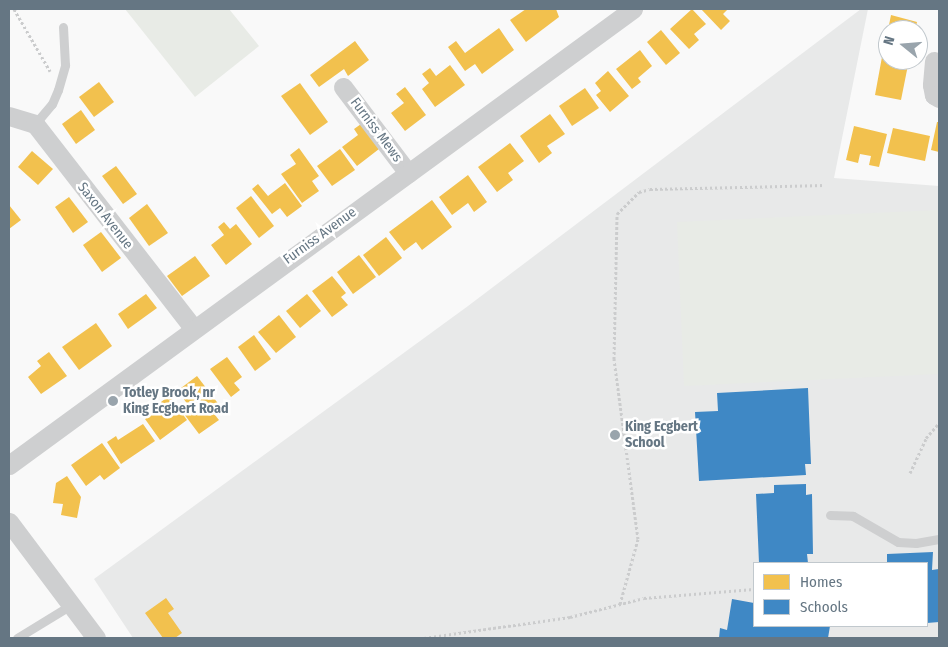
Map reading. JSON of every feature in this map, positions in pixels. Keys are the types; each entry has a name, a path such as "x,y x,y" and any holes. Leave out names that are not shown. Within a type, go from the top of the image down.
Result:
{"street":[{"name":"Furniss Avenue","path":"9,465 193,328 633,9"},
{"path":"934,60 932,85 934,95 939,98"},
{"name":"Furniss Mews","path":"344,87 408,172"},
{"path":"9,116 35,124"},
{"name":"Saxon Avenue","path":"35,124 193,328"},
{"path":"9,522 96,638"}],"lane":[{"path":"35,124 52,104 61,79 65,65 63,27"},
{"path":"830,515 853,516 898,542 916,543 939,539"},
{"path":"17,638 71,605"}],"path":[{"path":"14,9 51,72 61,79"},
{"path":"620,604 638,539 614,359 617,214 639,192 650,189 826,185"},
{"path":"910,473 926,438 939,423"},
{"path":"424,638 570,617 620,604 678,594 753,589"}],"shaded area":[{"path":"125,9 229,9 259,46 195,97"},
{"name":"King Ecgbert School","path":"861,9 868,9 834,178 939,186 939,638 133,638 94,579 468,306"},
{"path":"939,210 939,374 684,386 677,222"}],"building: Homes":[{"path":"526,9 556,9 559,17 526,42 510,20"},
{"path":"692,9 706,24 694,34 699,40 689,49 670,29"},
{"path":"701,9 728,9 723,14 730,21 721,30"},
{"path":"891,15 910,20 890,20"},
{"path":"499,28 514,50 482,74 475,64 465,71 448,47 456,41 465,53"},
{"path":"661,30 680,53 666,65 647,42"},
{"path":"355,41 369,60 348,76 344,69 319,87 310,75"},
{"path":"640,50 652,66 638,78 641,82 632,89 616,69"},
{"path":"450,65 465,85 435,107 422,89 429,83 422,74 430,68 436,76"},
{"path":"880,70 907,70 901,100 875,95"},
{"path":"608,71 629,96 610,112 596,95 601,91 595,83"},
{"path":"99,82 114,102 94,117 79,97"},
{"path":"300,83 328,122 310,135 281,96"},
{"path":"405,87 426,115 405,131 391,113 404,103 396,94"},
{"path":"585,88 599,108 572,126 559,106"},
{"path":"81,110 95,130 76,144 62,124"},
{"path":"550,114 565,134 547,146 552,153 539,163 520,136"},
{"path":"937,122 939,122 939,152 931,150"},
{"path":"361,124 379,149 357,166 342,147 358,135 354,129"},
{"path":"854,126 887,134 879,167 869,165 871,156 860,154 858,163 846,160"},
{"path":"893,128 930,136 925,161 887,153"},
{"path":"510,143 524,161 508,173 513,180 497,192 478,167"},
{"path":"299,148 319,176 312,181 319,191 302,203 281,174 296,164 290,155"},
{"path":"340,149 355,170 332,186 317,166"},
{"path":"32,151 53,169 38,185 18,167"},
{"path":"116,166 137,194 123,204 102,176"},
{"path":"468,175 487,202 474,212 468,203 452,215 439,197"},
{"path":"285,183 302,206 287,217 280,208 272,214 252,189 258,184 268,196"},
{"path":"251,196 274,226 259,238 236,208"},
{"path":"69,197 88,222 73,233 55,207"},
{"path":"432,200 452,227 422,250 416,242 404,251 389,232"},
{"path":"147,204 168,233 149,246 129,218"},
{"path":"9,205 21,220 9,229"},
{"path":"224,222 230,229 236,224 252,244 226,265 211,245 224,235 218,227"},
{"path":"101,232 121,258 102,272 83,245"},
{"path":"386,237 402,258 379,276 363,255"},
{"path":"359,255 376,277 353,294 337,272"},
{"path":"195,256 210,276 182,296 167,276"},
{"path":"332,276 346,293 341,297 348,305 332,317 312,291"},
{"path":"146,294 157,308 128,329 118,314"},
{"path":"307,294 321,311 300,328 286,311"},
{"path":"279,315 296,337 276,353 258,332"},
{"path":"96,323 112,346 79,370 62,347"},
{"path":"254,335 271,359 255,371 238,347"},
{"path":"49,352 67,376 41,394 28,377 41,366 37,361"},
{"path":"227,357 242,377 234,383 240,390 231,397 210,369"},
{"path":"197,376 223,410 215,415 219,420 199,434 184,414 191,409 183,398 186,396 181,388"},
{"path":"169,396 187,420 160,440 145,419 163,405 161,402"},
{"path":"143,424 155,441 121,464 107,442 116,436 118,440"},
{"path":"102,443 120,468 104,480 100,475 86,486 71,465"},
{"path":"67,476 81,497 77,518 61,515 63,504 53,503 56,483"},
{"path":"166,598 174,609 168,613 182,633 175,638 163,638 145,613"}],"building: Schools":[{"path":"808,388 811,464 805,464 806,475 699,481 695,412 718,411 717,393"},
{"path":"806,484 806,495 812,494 813,554 807,554 808,562 759,562 756,494 774,493 774,485"},
{"path":"933,552 932,570 939,569 939,622 928,623 928,562 887,562 887,554"},
{"path":"732,599 753,603 753,627 830,627 828,638 719,638 720,628 727,630"}],"place":[{"name":"Totley Brook, nr King Ecgbert Road","path":"113,401"},
{"name":"King Ecgbert School","path":"615,435"}]}
